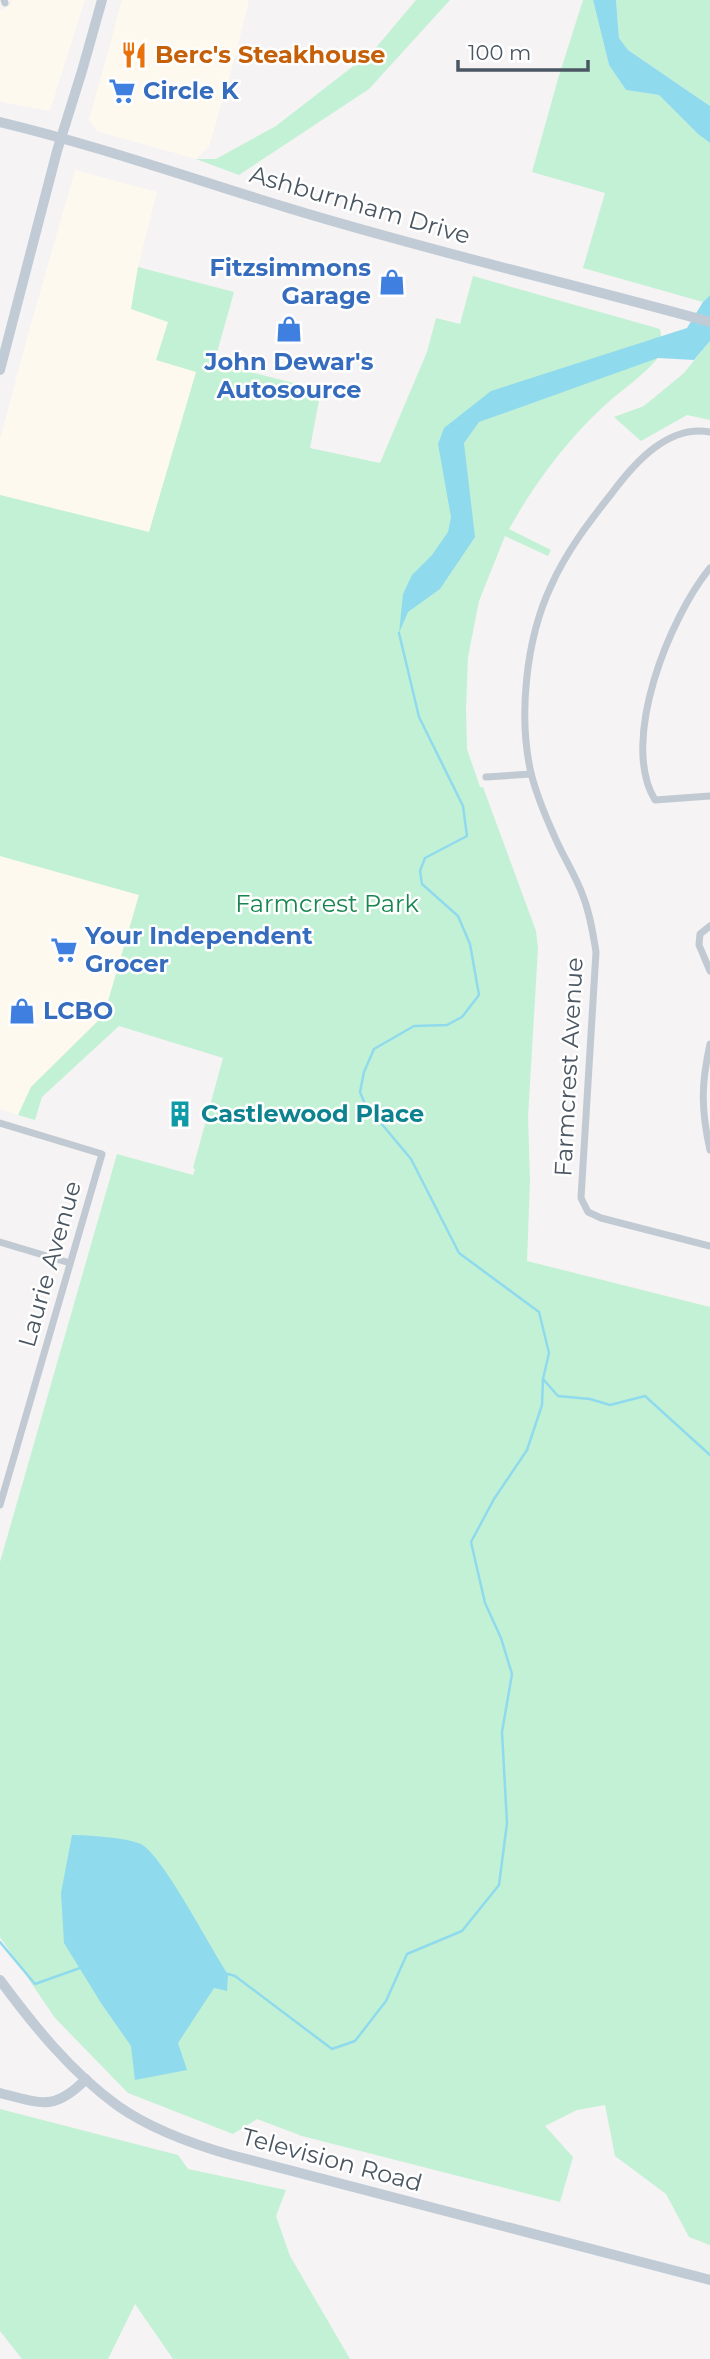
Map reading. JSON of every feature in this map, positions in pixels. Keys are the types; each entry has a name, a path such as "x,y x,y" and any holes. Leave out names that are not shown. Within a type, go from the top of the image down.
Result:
{"main road":[{"path":"0,370 61,136 102,0"},
{"name":"Ashburnham Drive","path":"0,122 61,136 286,207 558,283 710,322"},
{"name":"Television Road","path":"0,1980 55,2049 86,2079 119,2106 176,2137 204,2147 710,2280"},
{"path":"0,2093 52,2103 63,2100 86,2079"}],"street":[{"name":"Farmcrest Avenue","path":"709,1243 601,1218 588,1212 581,1198 596,953 591,922 582,894 553,834 531,774 524,718 531,646 550,587 577,539 619,484 652,449 676,434 698,429 710,432"},
{"path":"710,568 694,588 662,652 649,701 643,749 648,788 655,800 710,796"},
{"path":"486,777 531,774"},
{"path":"710,926 700,934 699,945 710,971"},
{"path":"710,1044 702,1103 710,1150"},
{"name":"Laurie Avenue","path":"0,1124 102,1154 0,1505"},
{"path":"0,1242 70,1263"}],"shaded area":[{"path":"10,0 85,0 50,111 0,102 0,11 12,4"},
{"path":"122,0 249,0 209,147 196,159 97,131 89,120"},
{"path":"75,170 157,192 138,267 131,309 168,322 197,371 149,532 0,495 0,439"},
{"path":"0,856 139,895 104,1015 31,1087 18,1115 0,1109"}],"green space":[{"path":"416,0 450,0 369,89 239,175 196,159 216,159 276,126 374,50"},
{"path":"583,0 593,0 609,65 626,90 659,95 710,143 710,295 703,302 583,268 605,193 532,172"},
{"path":"616,0 710,0 710,106 628,50 619,38"},
{"name":"Farmcrest Park","path":"138,267 234,292 214,363 321,390 310,448 380,463 427,352 436,318 460,324 473,276 660,329 661,345 656,360 576,434 540,479 509,529 551,550 548,556 505,536 479,601 468,657 467,749 536,931 538,948 528,1117 530,1180 527,1261 710,1307 710,2245 689,2237 666,2194 615,2156 605,2105 577,2110 545,2126 573,2157 560,2202 302,2136 257,2119 233,2134 128,2093 55,2018 0,1937 0,1562 117,1154 193,1175 223,1058 119,1026 42,1097 35,1120 18,1115 31,1087 104,1015 139,895 0,856 0,495 149,532 196,372 156,360 168,322 131,309"},
{"path":"710,341 710,420 687,415 641,441 614,417 644,406 684,373"},
{"path":"0,2109 178,2155 188,2169 286,2190 276,2216 290,2256 350,2359 173,2359 135,2304 108,2359 22,2359 0,2331"}],"water":[{"path":"593,0 616,0 619,38 628,50 710,106 710,143 659,95 626,90 609,65"},
{"path":"710,295 710,341 694,360 658,358 479,422 464,443 475,537 440,589 408,612 399,633 403,594 412,575 432,555 448,532 451,517 438,444 444,428 491,391 687,328"},
{"path":"72,1835 127,1840 141,1844 151,1852 174,1884 228,1974 227,1991 214,1988 178,2043 187,2070 135,2080 131,2046 64,1943 61,1893"}],"waterway":[{"path":"228,1974 235,1976 332,2049 355,2041 386,2001 407,1954 462,1931 499,1885 507,1823 502,1732 512,1674 501,1638 485,1603 471,1542 494,1499 527,1450 542,1405 543,1379 549,1353 539,1312 459,1253 411,1159 365,1104 360,1092 364,1072 374,1049 414,1026 447,1025 462,1017 479,995 470,944 458,916 422,884 420,871 425,858 467,836 463,806 419,717 399,633"},
{"path":"543,1379 558,1396 590,1399 610,1405 645,1396 710,1455"},
{"path":"0,1942 35,1984 80,1968"}],"place":[{"name":"Berc's Steakhouse","path":"134,55"},
{"name":"Circle K","path":"122,91"},
{"name":"Fitzsimmons Garage","path":"392,282"},
{"name":"John Dewar's Autosource","path":"289,329"},
{"name":"Your Independent Grocer","path":"64,950"},
{"name":"LCBO","path":"22,1011"},
{"name":"Castlewood Place","path":"180,1114"}]}
